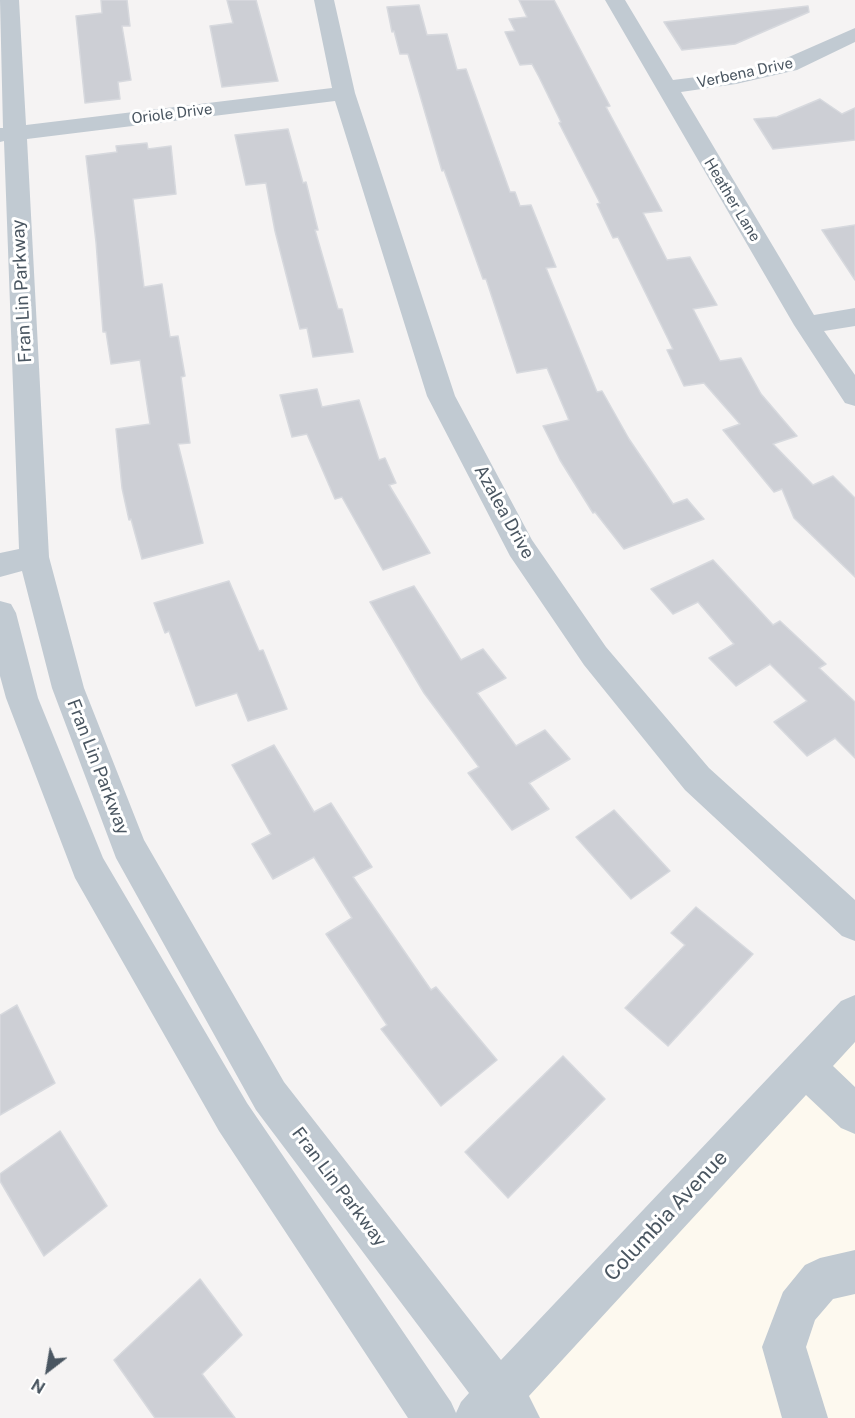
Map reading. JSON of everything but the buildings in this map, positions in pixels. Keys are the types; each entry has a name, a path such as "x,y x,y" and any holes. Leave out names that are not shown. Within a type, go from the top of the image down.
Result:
{"street":[{"name":"Fran Lin Parkway","path":"9,0 7,134 34,556 68,688 129,847 270,1096 497,1411"},
{"name":"Azalea Drive","path":"324,0 344,93 441,396 521,548 595,656 697,779 855,924"},
{"name":"Heather Lane","path":"615,0 807,325 855,396"},
{"name":"Verbena Drive","path":"666,88 736,78 780,68 808,58 855,34"},
{"name":"Oriole Drive","path":"7,134 344,93"},
{"path":"807,325 855,317"},
{"path":"0,565 34,556"},
{"path":"0,613 22,698 88,866 233,1117 435,1418"},
{"name":"Columbia Avenue","path":"497,1411 855,1014"},
{"path":"805,1067 855,1114"},
{"path":"805,1418 784,1347 798,1307 820,1280 855,1272"}],"shaded area":[{"path":"855,1015 855,1418 476,1418"}]}
